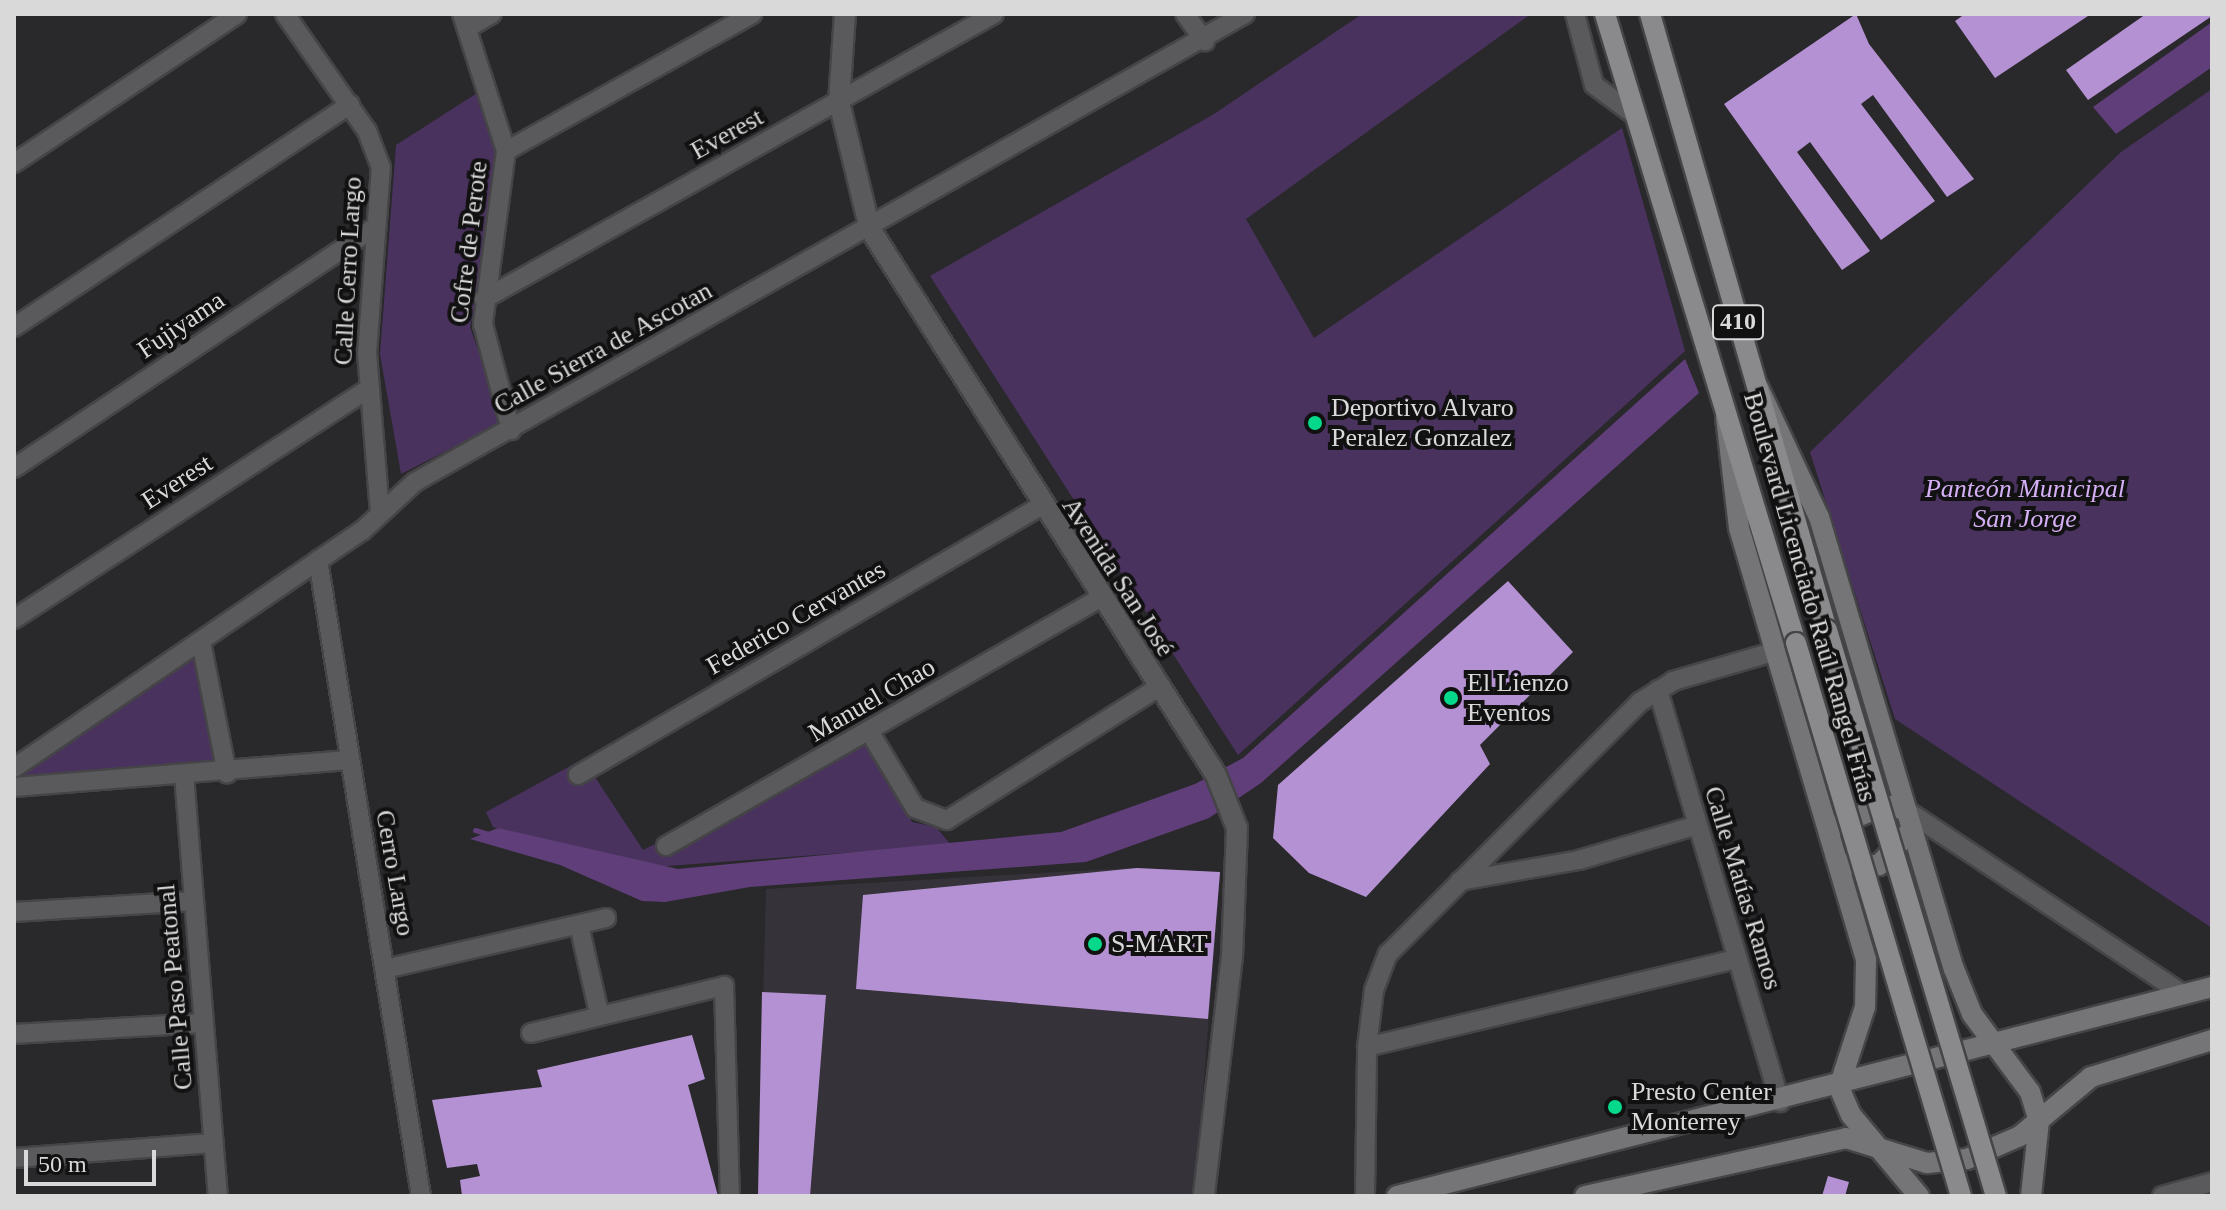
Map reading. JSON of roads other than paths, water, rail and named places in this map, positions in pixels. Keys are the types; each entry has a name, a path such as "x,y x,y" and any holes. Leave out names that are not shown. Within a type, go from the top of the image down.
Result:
{"main road":[{"name":"Boulevard Licenciado Raúl Rangel Frías","path":"1605,14 1632,113 1727,401 1961,1196"},
{"name":"Boulevard Licenciado Raúl Rangel Frías","path":"1650,14 1827,630 1996,1196"},
{"path":"1755,383 1776,412 1819,517 1954,969 1994,1047 2030,1092 2039,1121 2031,1196"},
{"path":"1727,401 1732,497 1773,652 1866,960 1865,1007 1839,1087 1877,1148 1919,1196"},
{"path":"1828,834 1859,812 1885,805 1909,819"},
{"path":"1835,859 1879,865 1909,819"},
{"path":"1397,1196 1839,1087 2212,987"},
{"path":"1585,1196 1846,1138 1927,1163 1967,1159 2039,1121 2091,1077 2212,1040"}],"street":[{"path":"14,163 237,14"},
{"name":"Calle Cerro Largo","path":"285,14 350,105 381,167 368,389 380,512"},
{"path":"467,20 492,14"},
{"path":"506,151 752,14"},
{"name":"Avenida San José","path":"845,14 839,102 870,229 1041,506 1216,775 1237,828 1232,956 1204,1196"},
{"name":"Everest","path":"484,299 994,14"},
{"path":"1185,14 1205,42"},
{"name":"Calle Sierra de Ascotan","path":"14,768 318,560 415,482 1205,42 1245,14"},
{"path":"1575,14 1594,85 1632,113"},
{"name":"Cofre de Perote","path":"467,20 506,151 484,299 483,341 511,430"},
{"path":"14,327 350,105"},
{"name":"Fujiyama","path":"14,468 377,226"},
{"name":"Everest","path":"14,619 368,389"},
{"name":"Federico Cervantes","path":"578,775 1041,506"},
{"name":"Cerro Largo","path":"318,560 421,1196"},
{"name":"Manuel Chao","path":"666,846 1102,597"},
{"path":"201,642 227,773"},
{"path":"1365,1196 1367,1047 1382,964 1460,881 1658,690 1773,652"},
{"path":"869,731 915,808 947,820 1159,687"},
{"name":"Calle Matías Ramos","path":"1658,690 1780,1102"},
{"path":"14,787 227,773 349,760"},
{"name":"Calle Paso Peatonal","path":"184,775 218,1196"},
{"path":"1909,819 2183,994"},
{"path":"1460,881 1579,860 1697,825"},
{"path":"14,912 194,901"},
{"path":"385,969 606,918"},
{"path":"579,925 599,1013"},
{"path":"1367,1047 1737,959"},
{"path":"531,1033 704,986 729,991 730,1196"},
{"path":"14,1034 203,1023"},
{"path":"14,1158 213,1143"},
{"path":"2162,1196 2212,1182"}],"waterway":[{"path":"475,830 489,834"}],"place":[{"name":"Deportivo Alvaro Peralez Gonzalez","path":"1315,423"},
{"name":"El Lienzo Eventos","path":"1451,698"},
{"name":"S-MART","path":"1095,944"},
{"name":"Presto Center Monterrey","path":"1615,1107"}],"park label":[{"name":"Panteón Municipal San Jorge","path":"2025,504"}]}
